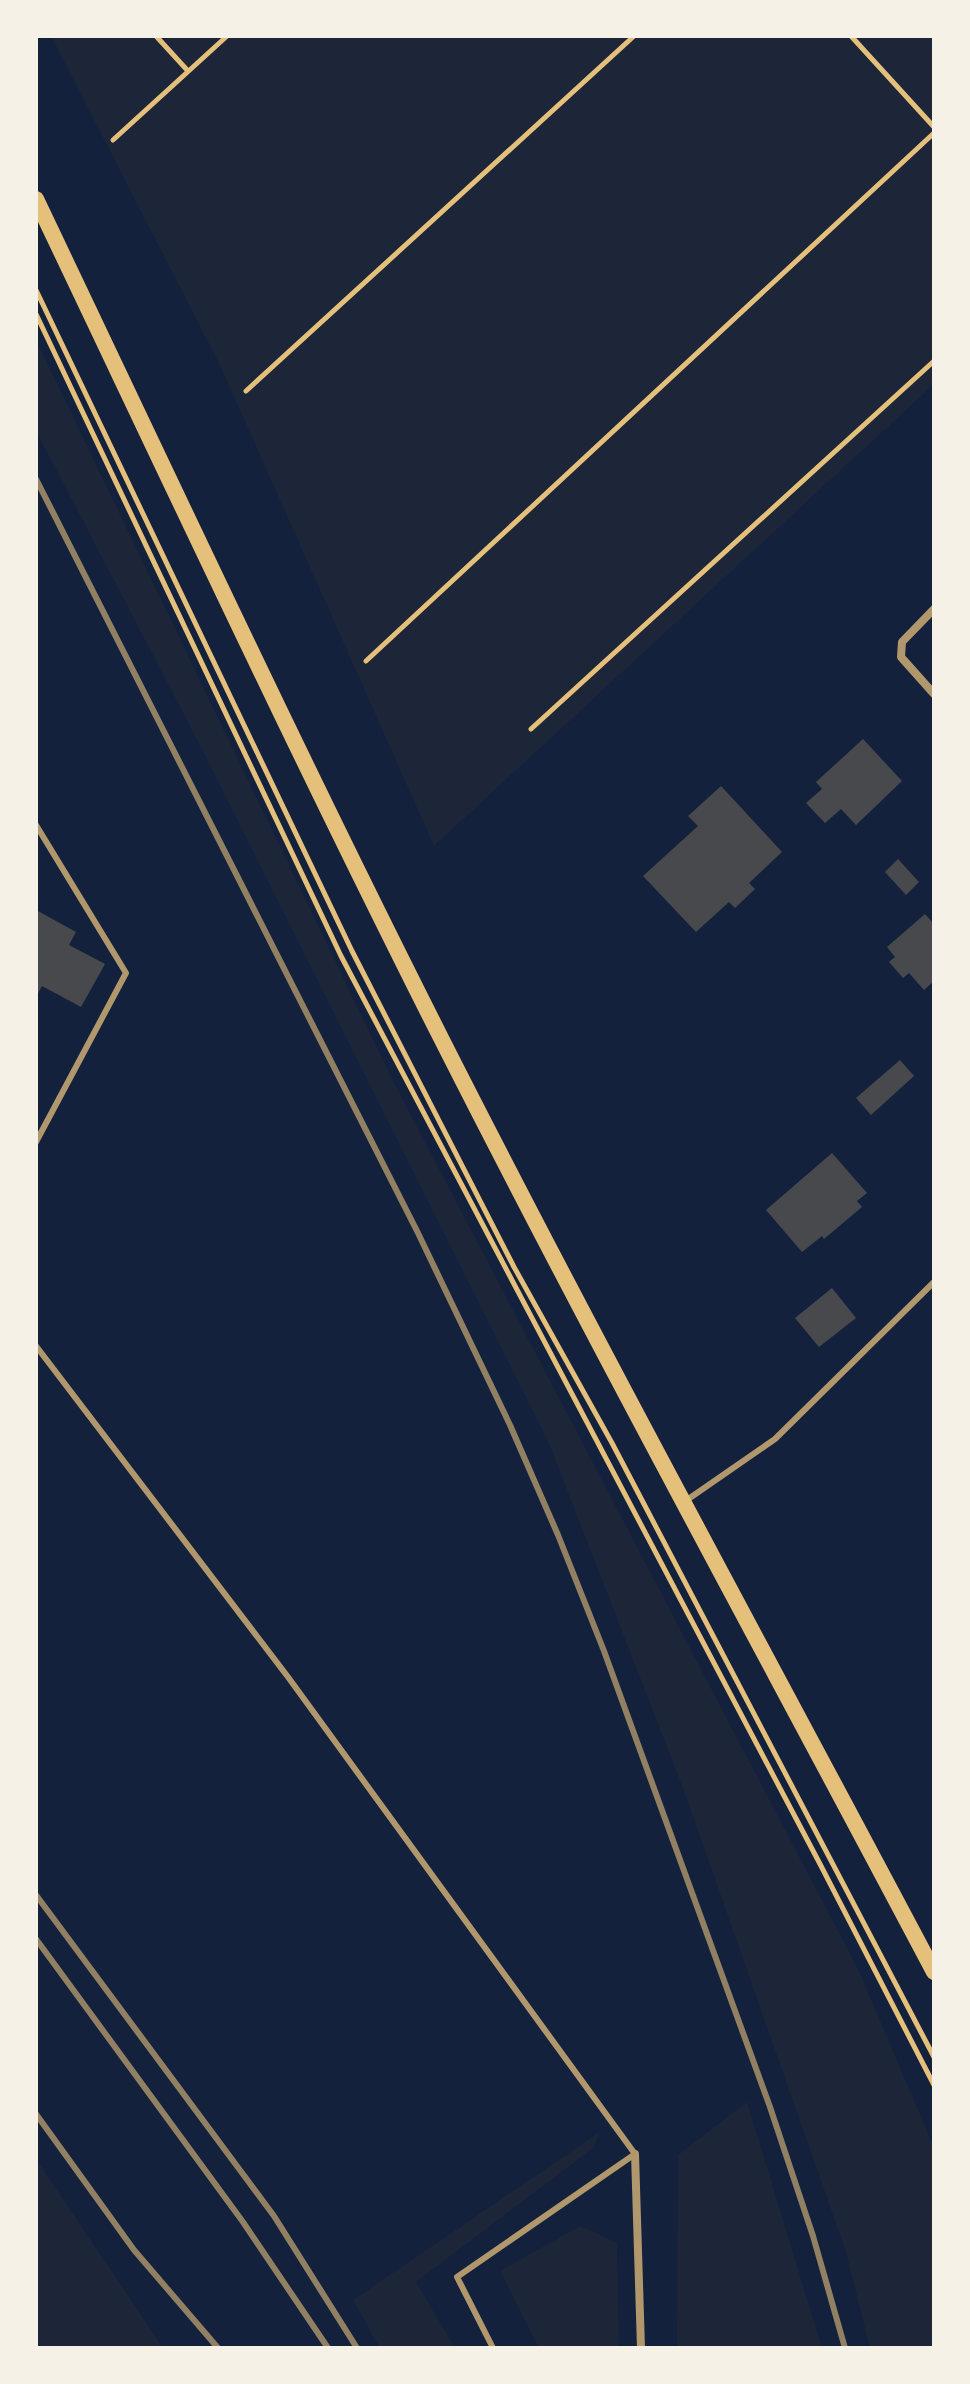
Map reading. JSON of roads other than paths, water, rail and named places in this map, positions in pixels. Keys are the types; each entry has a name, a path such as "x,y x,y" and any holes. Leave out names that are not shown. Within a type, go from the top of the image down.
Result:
{"main road":[{"path":"36,199 402,961 536,1224 934,1972"}],"street":[{"path":"934,609 902,642 901,657 934,694"},
{"path":"635,2154 641,2348"}],"lane":[{"path":"36,825 126,973 36,1142"},
{"path":"684,1502 775,1439 934,1282"},
{"path":"36,1346 288,1677 635,2154 457,2277 493,2348"}],"railway":[{"path":"36,479 418,1233 510,1425 558,1535 604,1651 770,2107 813,2236 845,2348"},
{"path":"36,1895 274,2216 357,2348"},
{"path":"36,1939 243,2222 328,2348"},
{"path":"36,2114 134,2250 218,2348"}]}
